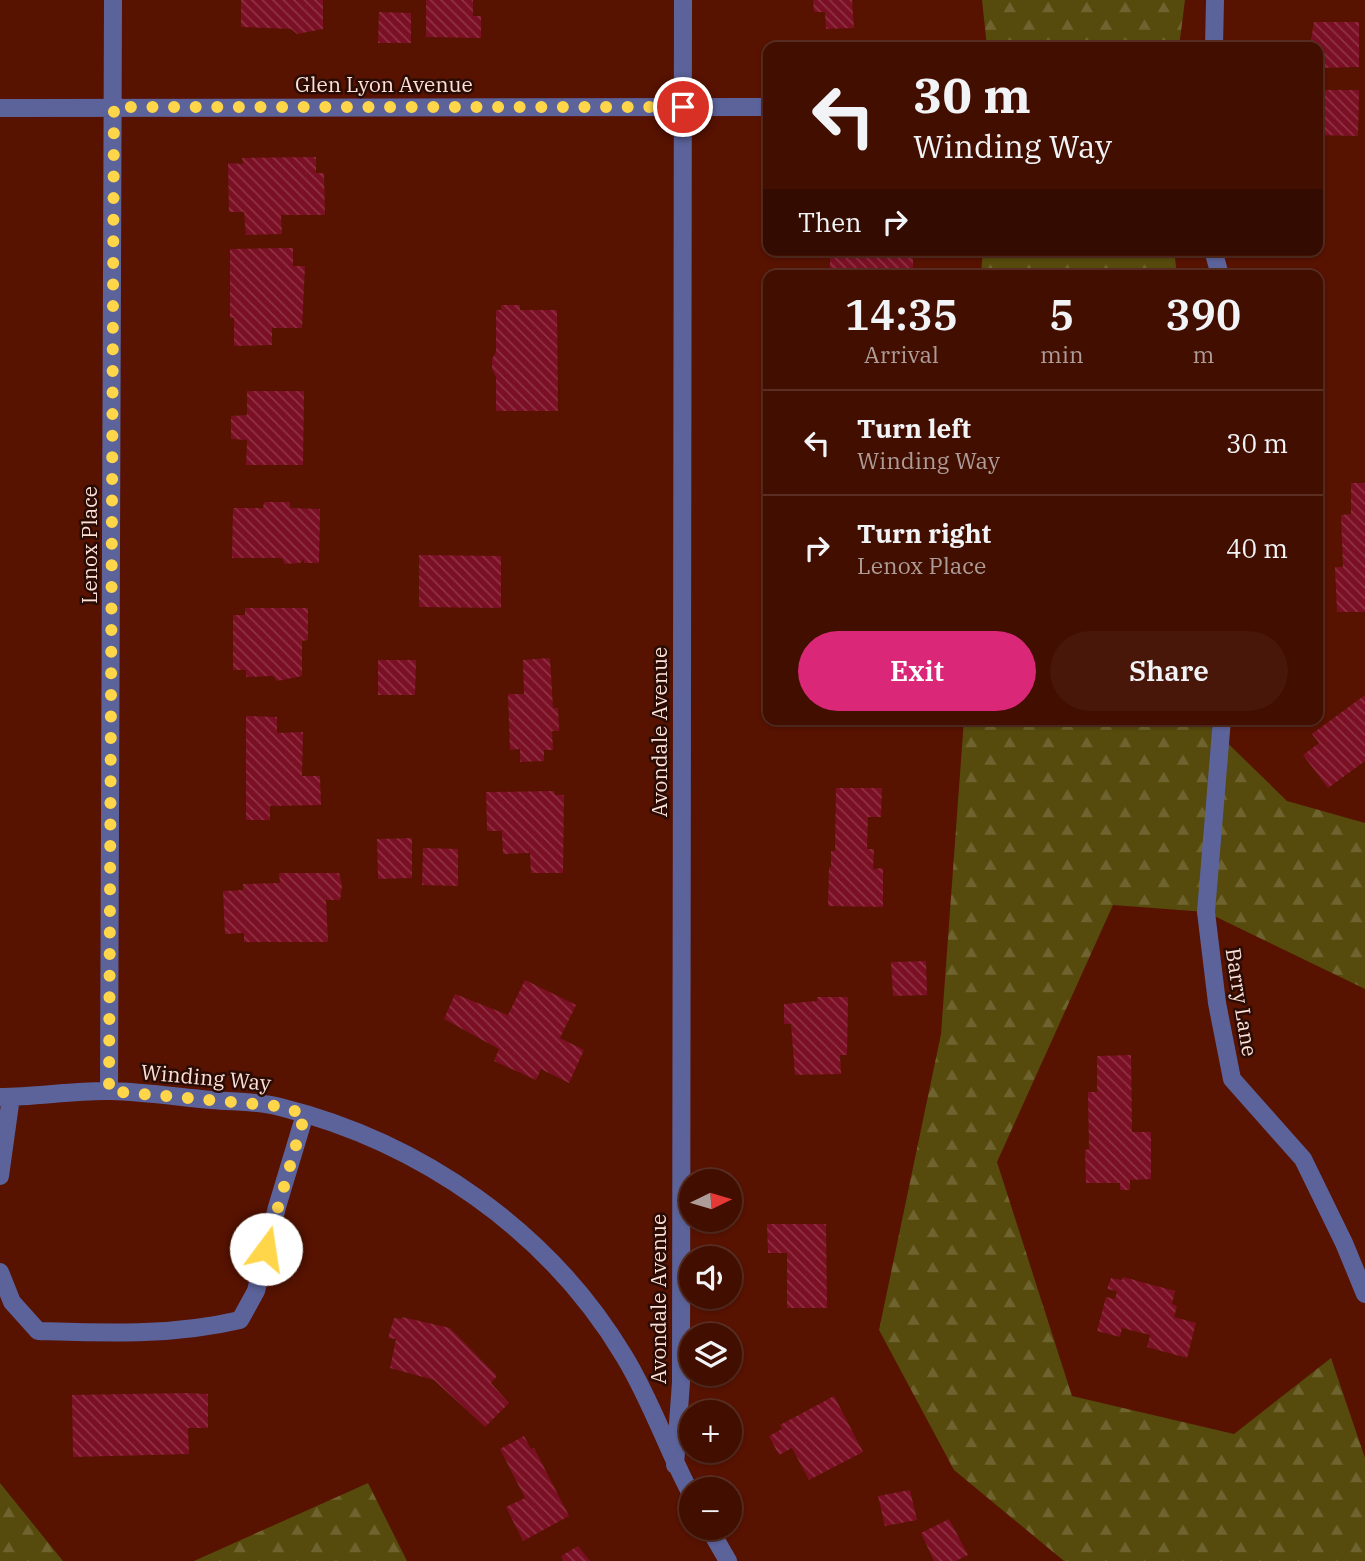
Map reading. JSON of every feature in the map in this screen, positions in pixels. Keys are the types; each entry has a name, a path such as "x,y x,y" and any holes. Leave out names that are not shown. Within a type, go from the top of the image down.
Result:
{"street":[{"name":"Lenox Place","path":"109,1091 113,0"},
{"name":"Avondale Avenue","path":"675,1465 681,1382 683,0"},
{"path":"1214,42 1215,0"},
{"name":"Glen Lyon Avenue","path":"0,108 763,107"},
{"name":"Barry Lane","path":"1222,725 1206,912 1217,1003 1232,1079 1303,1159 1345,1243 1365,1294"},
{"name":"Winding Way","path":"6,1097 109,1091 277,1106 404,1152 456,1183 505,1219 550,1260 589,1306 624,1355 652,1409 682,1477"},
{"path":"0,1176 6,1097"},
{"path":"0,1272 12,1302 38,1331 120,1334 193,1331 240,1320 256,1291 276,1207 305,1114"},
{"path":"716,1540 728,1561"}],"green space":[{"path":"982,0 1185,0 1180,42 986,42"},
{"path":"983,256 1175,256 1176,270 981,270"},
{"path":"964,725 1209,725 1287,801 1365,823 1365,989 1206,912 1113,905 997,1162 1072,1396 1234,1434 1331,1358 1365,1458 1365,1561 1064,1561 954,1470 879,1330 941,1034"},
{"path":"0,1483 63,1561 0,1561"},
{"path":"368,1483 407,1561 194,1561"}],"building":[{"path":"241,0 323,0 323,29 297,34 291,29 241,27"},
{"path":"426,0 473,0 473,16 481,16 481,38 426,37"},
{"path":"813,0 852,0 854,28 826,29 825,12 814,12"},
{"path":"379,12 411,13 411,43 378,43"},
{"path":"1314,22 1359,22 1359,67 1323,68 1323,42 1311,42"},
{"path":"1323,90 1359,90 1358,136 1323,135"},
{"path":"316,157 316,173 324,173 325,215 281,215 282,234 246,235 244,212 229,212 228,163 243,164 242,158"},
{"path":"293,248 293,266 305,266 302,328 272,328 272,345 234,346 234,318 230,318 230,249"},
{"path":"830,256 913,256 913,270 830,270"},
{"path":"501,305 520,305 520,310 557,310 558,411 496,411 496,377 492,369 492,359 496,352 496,310 501,310"},
{"path":"247,391 304,391 303,465 246,465 247,440 231,439 231,416 247,415"},
{"path":"1351,483 1365,483 1365,612 1337,612 1335,567 1343,567 1341,515 1351,514"},
{"path":"264,502 290,502 290,508 320,509 319,563 304,563 304,559 300,563 285,564 282,558 232,558 233,508 263,508"},
{"path":"419,555 501,556 501,608 419,607"},
{"path":"245,608 308,608 308,640 302,641 302,676 277,681 273,676 246,677 246,670 233,670 233,615 245,615"},
{"path":"550,658 553,708 558,708 559,731 552,731 553,750 544,750 544,761 520,762 520,749 510,750 508,694 524,694 523,660"},
{"path":"378,660 416,660 415,695 378,695"},
{"path":"1365,695 1365,761 1328,788 1303,755 1319,743 1312,734"},
{"path":"246,716 277,717 277,733 303,732 302,776 320,776 321,805 270,806 270,820 246,820"},
{"path":"836,788 882,788 881,817 868,817 867,849 874,849 873,869 883,868 883,907 828,906 831,851 835,851"},
{"path":"554,791 555,795 564,795 563,873 531,873 530,853 503,854 502,831 487,831 486,792"},
{"path":"412,838 412,878 378,879 377,839"},
{"path":"423,848 458,849 458,886 422,885"},
{"path":"279,873 339,873 342,886 340,900 326,900 328,942 244,942 244,933 225,934 223,891 243,890 243,884 280,883"},
{"path":"926,961 927,995 893,996 891,962"},
{"path":"525,980 576,1005 560,1038 584,1050 569,1083 541,1069 536,1080 494,1061 499,1049 444,1019 455,994 508,1015"},
{"path":"817,997 848,997 847,1055 840,1055 841,1074 795,1075 791,1024 784,1024 784,1004 817,1001"},
{"path":"1131,1055 1132,1132 1151,1132 1151,1179 1130,1180 1130,1190 1120,1190 1120,1183 1086,1183 1085,1150 1089,1149 1088,1092 1097,1092 1097,1056"},
{"path":"767,1224 826,1224 827,1308 787,1308 787,1253 768,1253"},
{"path":"1123,1277 1175,1291 1172,1304 1177,1306 1174,1317 1196,1323 1187,1358 1147,1347 1150,1335 1122,1328 1120,1337 1097,1331 1106,1297 1115,1299 1117,1291 1107,1289 1111,1278 1122,1280"},
{"path":"402,1317 450,1328 497,1376 491,1383 509,1403 485,1427 434,1380 390,1368 396,1339 388,1338 394,1318"},
{"path":"208,1394 208,1428 188,1428 189,1454 73,1457 72,1395"},
{"path":"834,1396 863,1452 809,1480 792,1448 779,1455 769,1436 782,1429 780,1425"},
{"path":"524,1436 531,1449 534,1448 569,1516 523,1541 506,1507 525,1498 500,1449"},
{"path":"910,1490 917,1520 885,1526 878,1496"},
{"path":"949,1519 968,1555 956,1561 934,1561 921,1533"},
{"path":"578,1546 590,1561 564,1561 561,1556"}],"route":[{"path":"266,1249 305,1114 277,1106 109,1091 114,107 683,107"}]}
